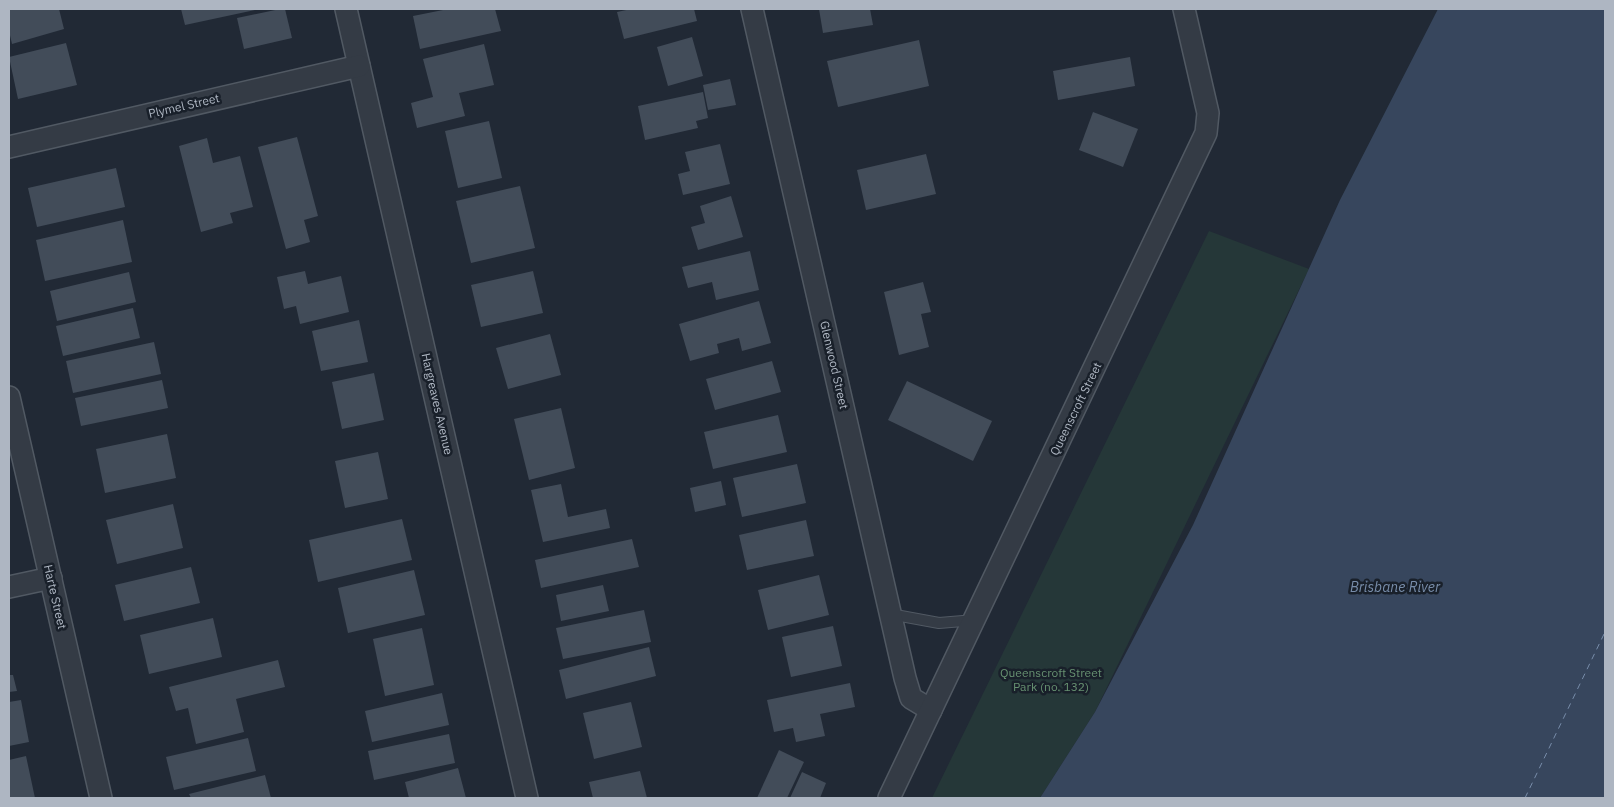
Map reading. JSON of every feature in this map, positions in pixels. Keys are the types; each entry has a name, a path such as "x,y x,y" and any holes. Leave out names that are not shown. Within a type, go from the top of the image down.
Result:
{"street":[{"name":"Hargreaves Avenue","path":"346,9 527,798"},
{"name":"Glenwood Street","path":"752,9 910,696 916,702 931,710"},
{"name":"Queenscroft Street","path":"889,798 1206,133 1208,113 1184,9"},
{"name":"Plymel Street","path":"9,147 359,66"},
{"name":"Harte Street","path":"9,397 100,798"},
{"path":"9,587 51,578"}],"lane":[{"path":"890,614 940,623 975,620"}],"green space":[{"name":"Queenscroft Street Park (no. 132)","path":"1209,231 1309,269 1095,712 1040,798 932,798"}],"water":[{"name":"Brisbane River","path":"1438,9 1605,9 1605,798 1040,798 1095,712 1193,525 1340,200"}],"building":[{"path":"9,9 59,9 64,29 12,44 9,31"},
{"path":"181,9 255,9 255,10 185,25"},
{"path":"285,9 292,38 244,49 237,18"},
{"path":"448,9 495,9 501,31 420,49 413,16"},
{"path":"631,9 694,9 697,21 624,39 617,12"},
{"path":"819,9 870,9 873,25 823,33"},
{"path":"692,37 703,76 668,86 657,47"},
{"path":"919,40 929,86 838,107 827,61"},
{"path":"66,43 77,85 18,99 9,57"},
{"path":"484,44 494,85 459,93 465,116 417,128 411,103 433,97 423,59"},
{"path":"1130,57 1135,86 1058,100 1053,71"},
{"path":"730,79 736,105 708,110 703,85"},
{"path":"703,92 708,118 696,121 698,128 645,140 638,106"},
{"path":"1093,112 1138,129 1123,167 1079,150"},
{"path":"489,121 502,178 458,188 445,131"},
{"path":"297,137 318,216 304,220 310,242 286,249 258,147"},
{"path":"207,138 213,163 240,156 253,207 230,213 233,223 201,232 179,146"},
{"path":"720,144 730,184 683,195 678,174 690,171 685,152"},
{"path":"926,154 936,194 866,210 857,170"},
{"path":"116,168 125,207 37,227 28,188"},
{"path":"520,186 535,248 471,263 456,201"},
{"path":"731,196 743,237 698,250 691,227 705,223 700,206"},
{"path":"123,220 132,262 45,281 36,240"},
{"path":"750,251 759,290 716,300 712,282 688,288 682,267"},
{"path":"305,271 308,284 341,276 349,312 300,324 296,306 284,309 277,277"},
{"path":"533,271 543,313 481,327 471,285"},
{"path":"129,272 136,302 57,321 50,291"},
{"path":"923,282 931,312 921,314 929,347 899,355 884,292"},
{"path":"759,301 771,343 742,351 739,338 717,344 719,353 690,361 679,324"},
{"path":"133,308 140,338 63,356 56,326"},
{"path":"359,320 368,362 321,371 312,331"},
{"path":"550,334 561,375 508,389 496,348"},
{"path":"154,342 161,374 73,393 66,361"},
{"path":"772,361 781,392 715,410 706,379"},
{"path":"374,373 384,420 342,429 332,382"},
{"path":"162,380 168,408 81,426 75,398"},
{"path":"907,381 992,421 973,461 888,420"},
{"path":"561,408 575,468 529,480 514,419"},
{"path":"778,415 787,452 713,469 704,432"},
{"path":"167,434 176,478 105,493 96,449"},
{"path":"378,452 388,499 345,508 335,461"},
{"path":"797,464 806,503 742,517 733,478"},
{"path":"721,481 726,505 695,512 690,488"},
{"path":"561,484 568,517 606,509 610,528 543,542 531,490"},
{"path":"173,504 183,548 117,564 106,520"},
{"path":"402,519 412,560 318,582 309,540"},
{"path":"806,520 814,556 747,570 739,535"},
{"path":"632,539 639,567 541,588 535,560"},
{"path":"191,567 200,603 124,621 115,585"},
{"path":"414,570 425,615 348,633 338,588"},
{"path":"819,575 829,615 768,630 758,590"},
{"path":"603,585 609,611 561,621 556,595"},
{"path":"644,610 651,642 563,659 556,628"},
{"path":"213,618 222,657 149,674 140,635"},
{"path":"833,626 842,666 791,677 782,637"},
{"path":"422,628 434,685 385,696 373,639"},
{"path":"649,647 656,676 566,699 559,670"},
{"path":"278,660 285,687 236,699 244,732 196,744 188,708 176,711 169,687"},
{"path":"9,675 13,675 17,691 9,692"},
{"path":"850,683 855,707 820,714 825,736 796,742 793,728 774,732 767,700"},
{"path":"442,693 449,725 372,742 365,711"},
{"path":"21,700 29,742 9,746 9,702"},
{"path":"631,702 642,747 594,759 583,713"},
{"path":"449,734 455,763 374,780 368,751"},
{"path":"248,738 256,771 174,790 166,757"},
{"path":"779,750 804,762 787,798 757,798"},
{"path":"26,756 35,798 9,798 9,760"},
{"path":"458,768 466,798 409,798 405,782"},
{"path":"640,771 647,798 593,798 589,782"},
{"path":"802,772 826,783 820,798 790,798"},
{"path":"265,775 271,798 191,798 189,794"}],"ferry route":[{"path":"1525,798 1605,632"}]}
